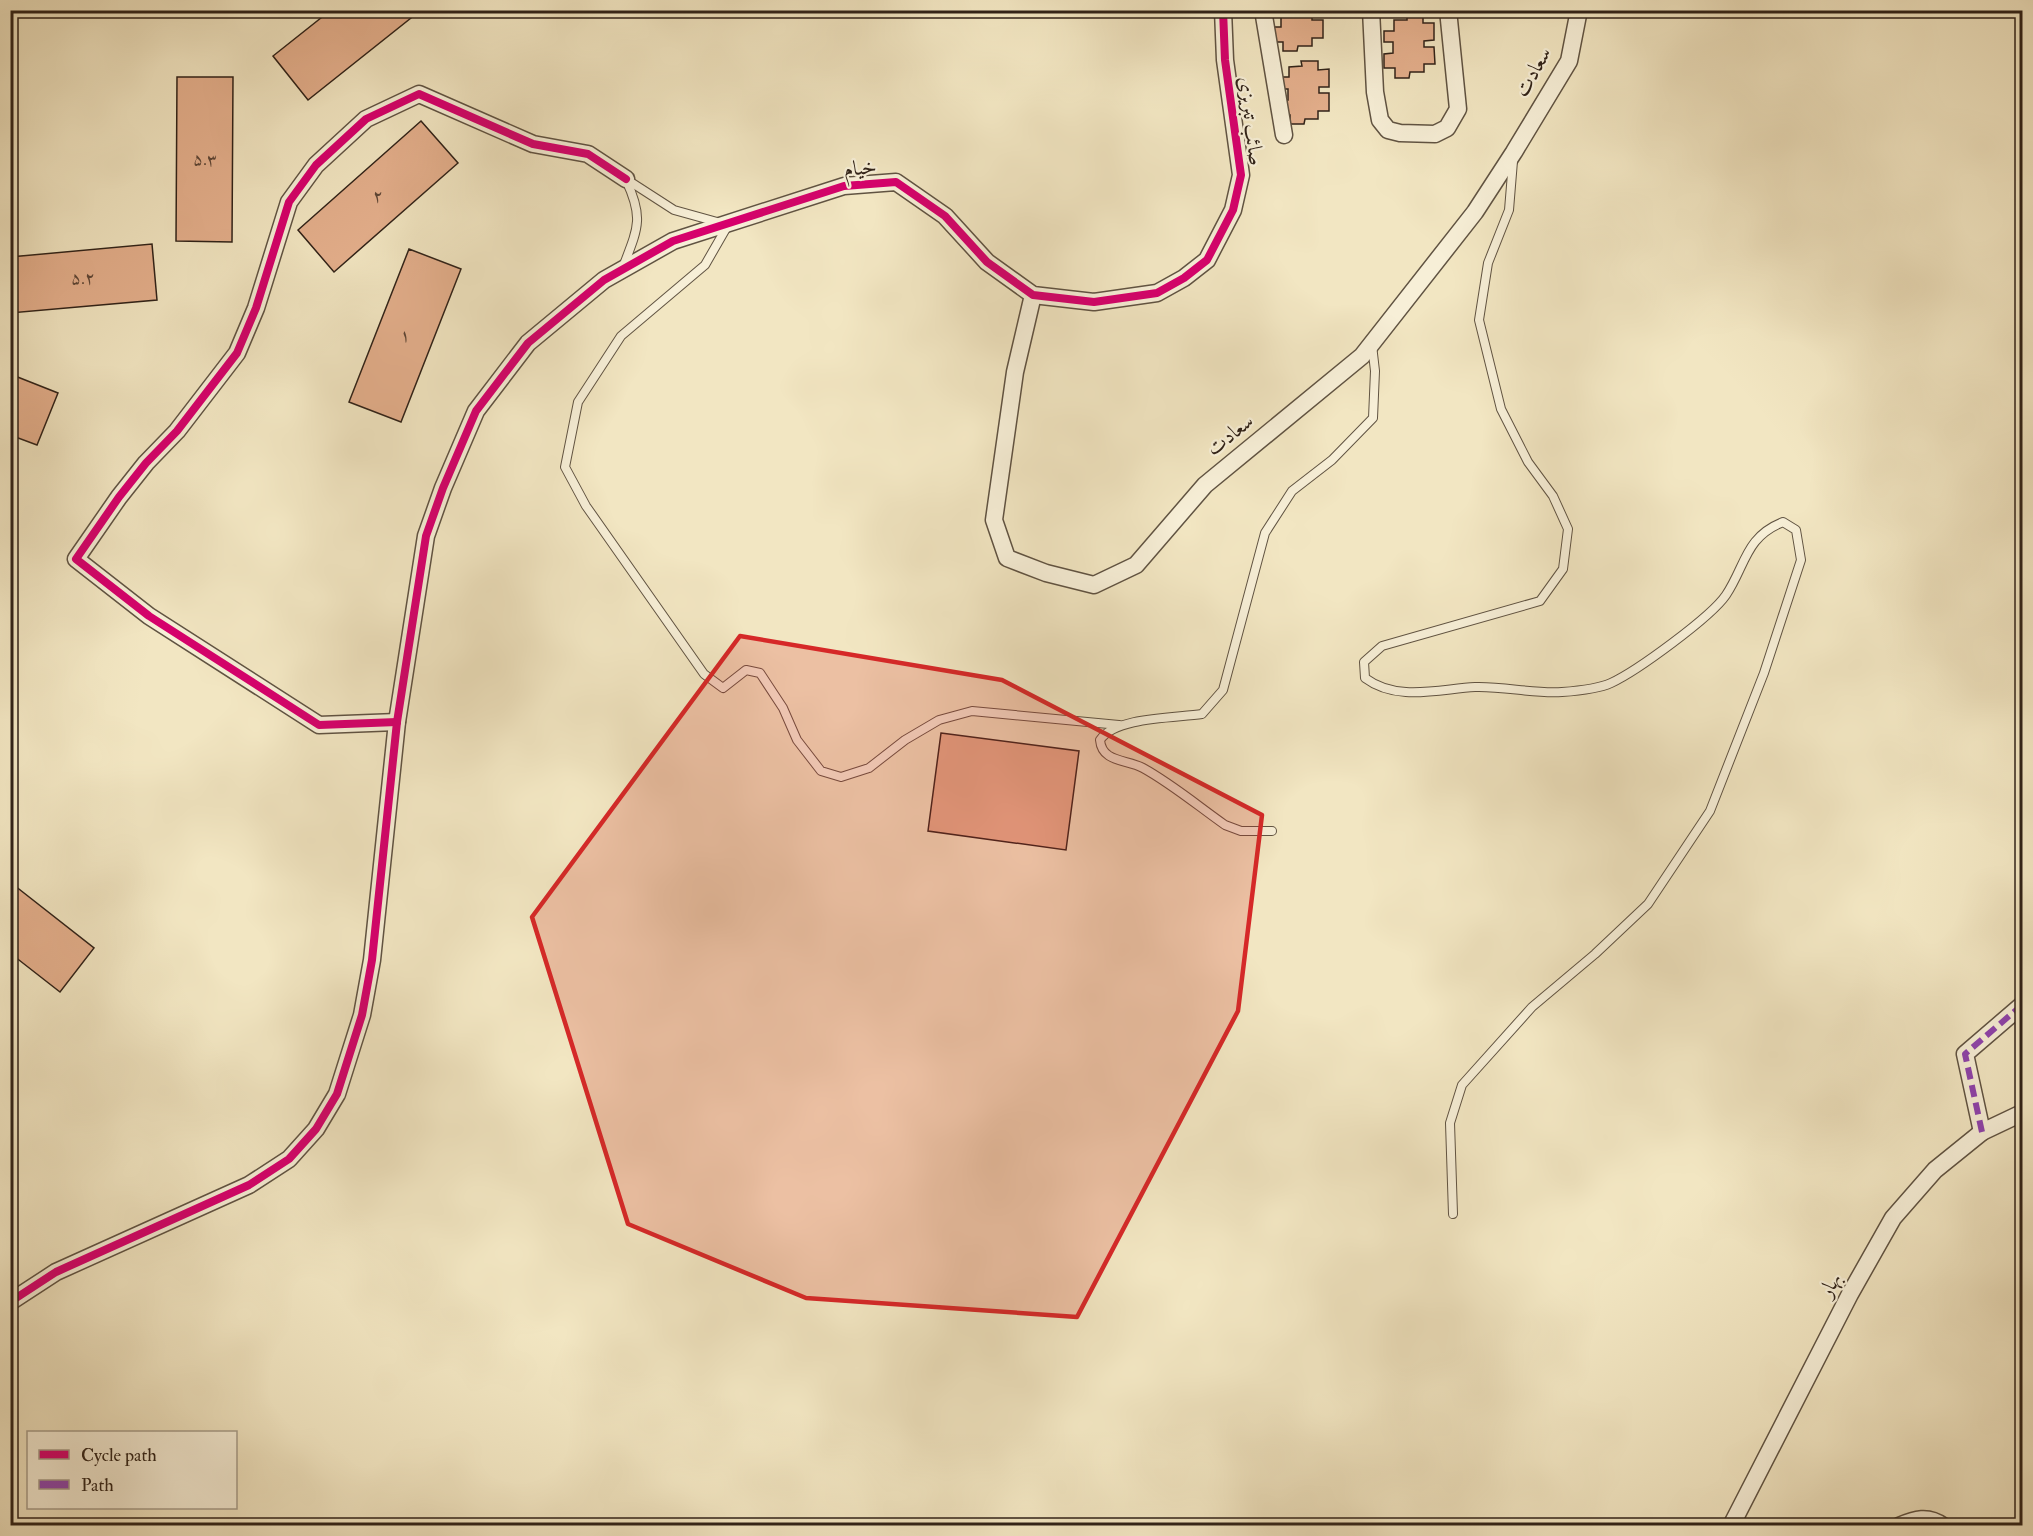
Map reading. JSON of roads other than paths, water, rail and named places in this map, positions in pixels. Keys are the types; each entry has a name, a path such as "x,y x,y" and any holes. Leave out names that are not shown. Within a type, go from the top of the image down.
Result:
{"street":[{"name":"صائب تبریزی","path":"1033,295 1094,302 1156,293 1184,278 1207,260 1233,210 1241,175 1225,60 1224,10"},
{"path":"1263,10 1284,135"},
{"path":"1371,10 1375,92 1380,120 1388,130 1400,133 1435,134 1447,128 1458,109 1448,10"},
{"name":"سعادت","path":"1033,295 1015,372 994,520 1006,558 1046,573 1094,585 1136,565 1205,484 1362,356 1475,212 1514,152 1569,61 1579,10"},
{"path":"397,722 319,725 149,616 76,559 119,497 146,463 177,431 237,352 256,308 289,202 316,165 366,119 419,94 533,144 588,154 626,179"},
{"name":"خیام","path":"10,1302 56,1272 249,1185 289,1159 316,1129 337,1094 362,1015 372,960 397,722 426,536 443,488 476,411 528,343 604,280 673,241 844,186 896,182 945,216 987,262 1033,295"},
{"path":"1982,1132 1965,1053 2022,1005"},
{"name":"بهار","path":"1731,1526 1850,1294 1893,1218 1935,1170 1982,1132 2022,1113"},
{"path":"1899,1526 1918,1518 1936,1520 1943,1526"}],"lane":[{"path":"1453,1214 1450,1122 1462,1085 1532,1007 1595,954 1648,904 1710,812 1764,673 1801,560 1796,530 1783,522 1766,529 1751,545 1726,596 1685,634 1610,684 1561,692 1477,687 1407,693 1375,686 1365,678 1364,662 1382,646 1540,601 1563,569 1568,530 1553,496 1528,462 1501,409 1479,320 1488,263 1509,210 1514,152"},
{"path":"626,179 674,210 728,225 705,265 621,336 578,402 565,467 586,506 704,674 723,688 746,670 760,673 783,708 797,740 821,771 841,777 869,768 905,740 939,720 972,711 1119,725 1202,714 1223,690 1265,533 1292,491 1332,460 1372,418 1375,371 1371,345"},
{"path":"622,270 636,235 638,205 626,179"},
{"path":"1119,725 1106,731 1100,740 1101,749 1106,756 1142,767 1225,825 1240,831 1272,831"}]}
